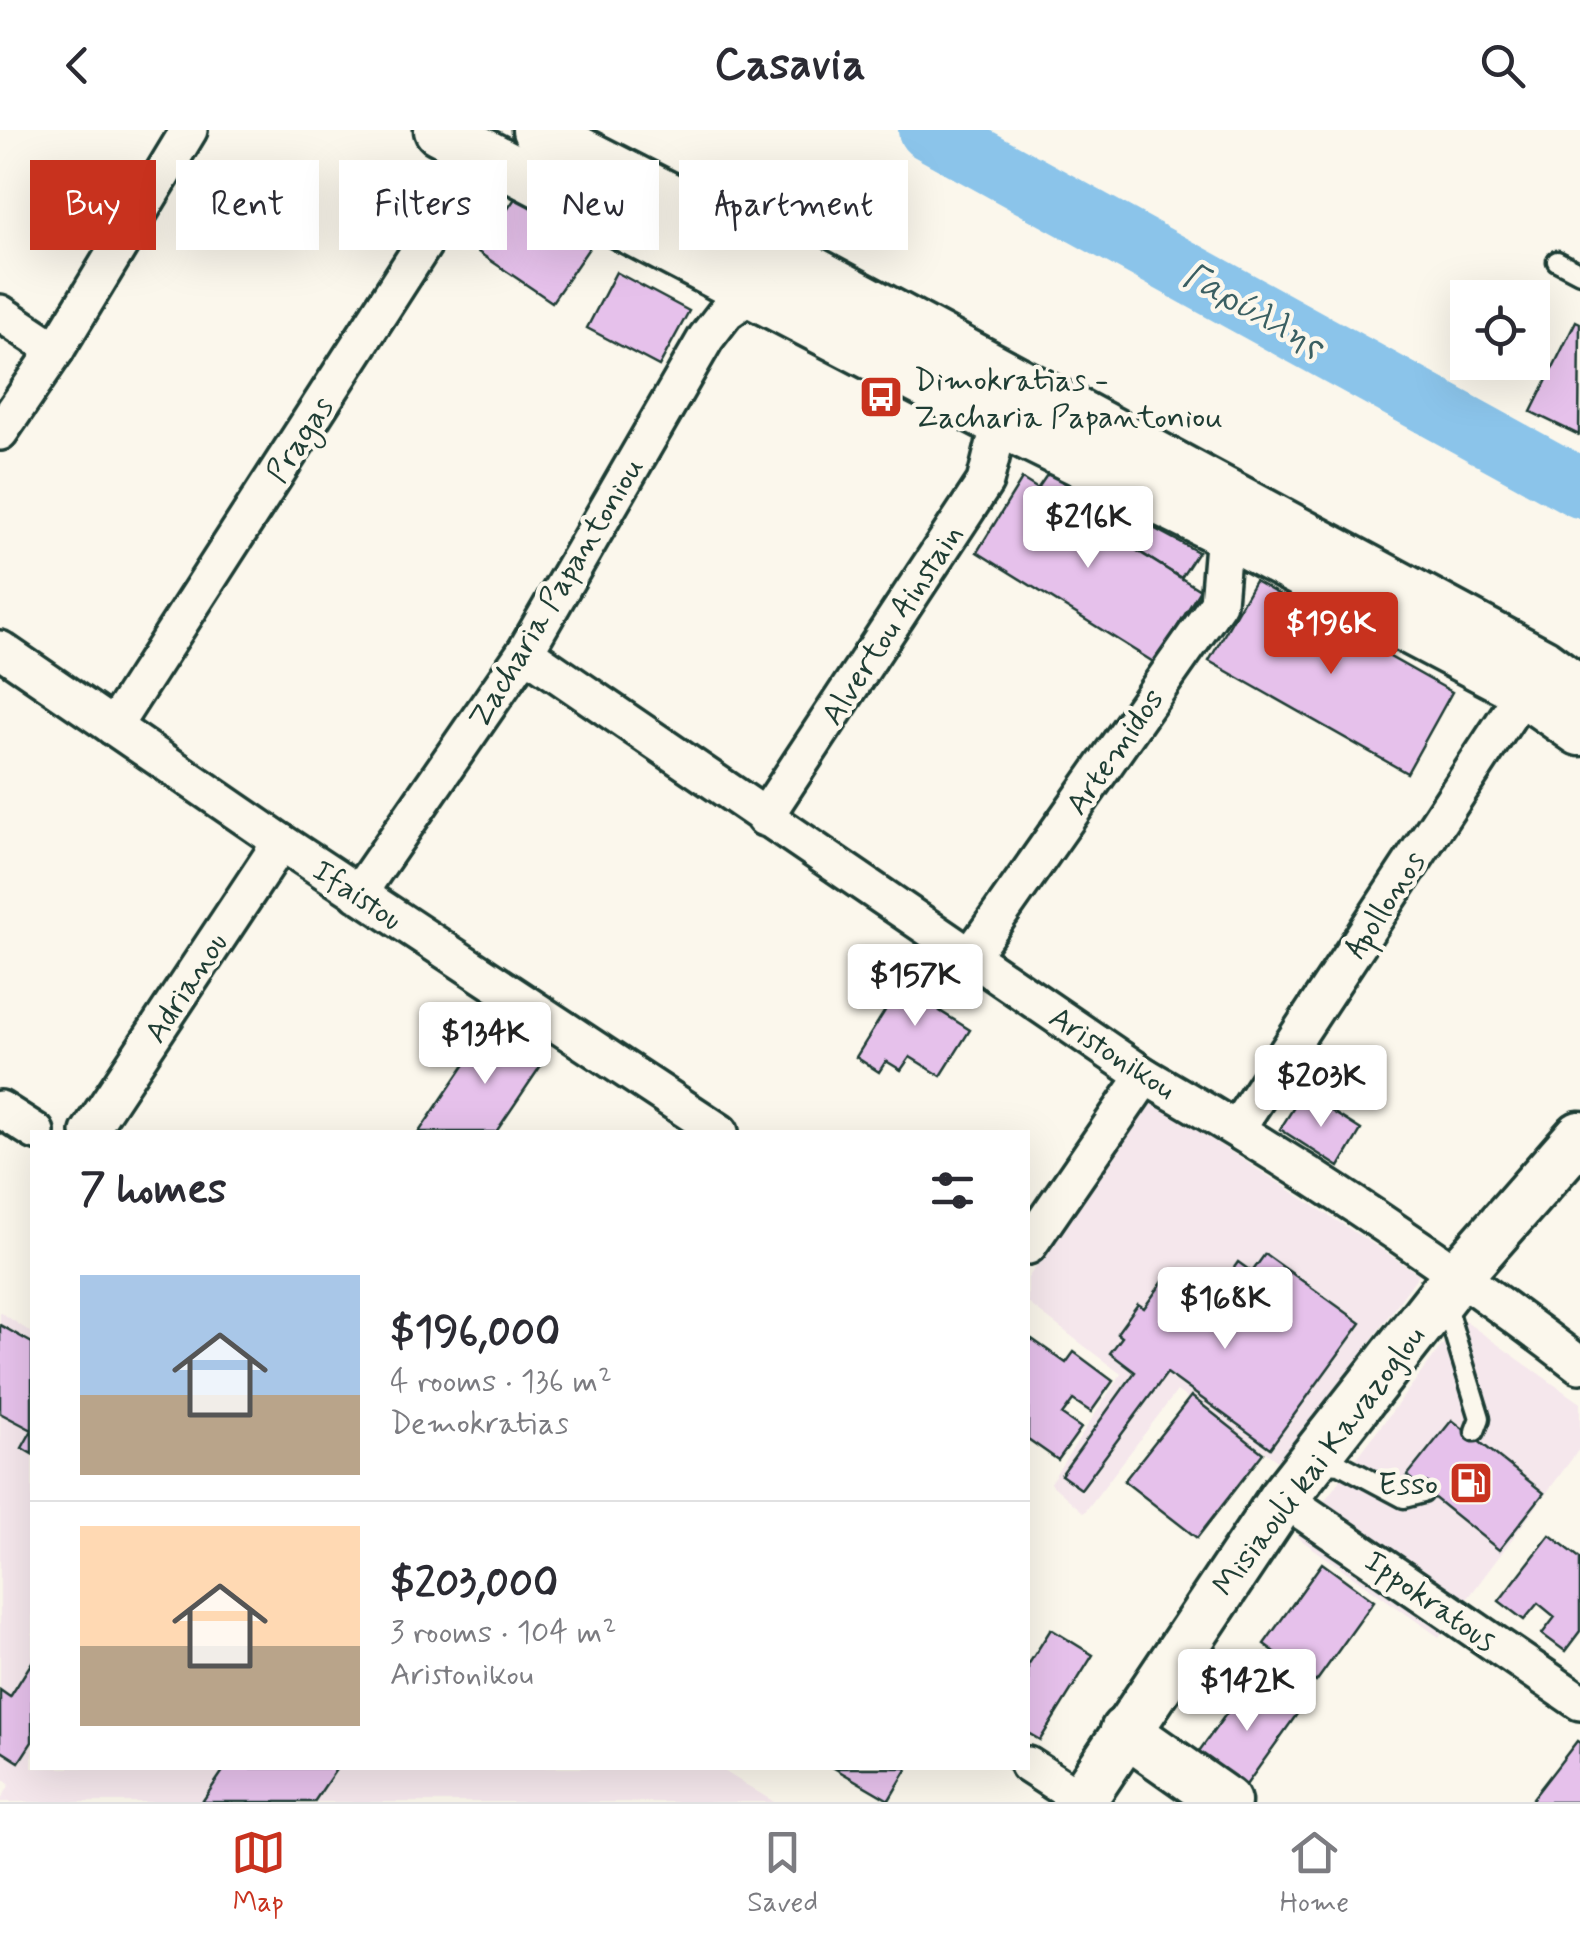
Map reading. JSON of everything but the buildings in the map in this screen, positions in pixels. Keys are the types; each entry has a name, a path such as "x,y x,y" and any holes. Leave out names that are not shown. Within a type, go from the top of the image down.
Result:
{"street":[{"path":"0,432 56,350 189,130"},
{"path":"537,130 784,256 1542,663 1553,711"},
{"path":"450,136 1000,422 1224,532 1513,684 1553,711"},
{"name":"Pragas","path":"113,727 447,208 458,172 450,136"},
{"name":"Zacharia Papantoniou","path":"358,894 526,652 706,338 726,312 753,293"},
{"path":"0,314 56,350"},
{"name":"Alvertou Ainstain","path":"764,818 985,482 1000,422"},
{"name":"Artemidos","path":"969,958 1218,603 1224,532"},
{"name":"Ifaistou","path":"0,649 280,842 717,1130"},
{"name":"Aristonikou","path":"526,652 1145,1076 1237,1128 1450,1285 1484,1291 1580,1364"},
{"name":"Apollonos","path":"1237,1128 1553,711"},
{"name":"Adrianou","path":"89,1130 280,842"},
{"path":"1030,1243 1145,1076"},
{"path":"0,1109 33,1130"},
{"name":"Misiaouli kai Kavazoglou","path":"1081,1801 1297,1480 1450,1285 1580,1136"},
{"name":"Ippokratous","path":"1297,1480 1580,1702"},
{"path":"1126,1730 1226,1802"},
{"path":"1030,1766 1081,1801"}],"lane":[{"path":"1557,262 1580,273"},
{"path":"1450,1285 1480,1418 1475,1431"},
{"path":"1297,1480 1340,1464 1404,1498 1423,1494"}],"shaded area":[{"path":"1151,1100 1419,1274 1282,1464 1177,1391 1084,1513 1050,1483 1121,1374 1030,1305 1030,1275"},
{"path":"0,1312 30,1332 30,1770 722,1770 774,1802 0,1802 10,1784 0,1777"},
{"path":"1462,1319 1580,1403 1580,1448 1439,1637 1297,1537"}],"waterway":[{"name":"Γαρύλλης","path":"928,130 1580,488"}],"place":[{"name":"Dimokratias - Zacharia Papantoniou","path":"881,397"},
{"name":"Esso","path":"1471,1483"}]}
